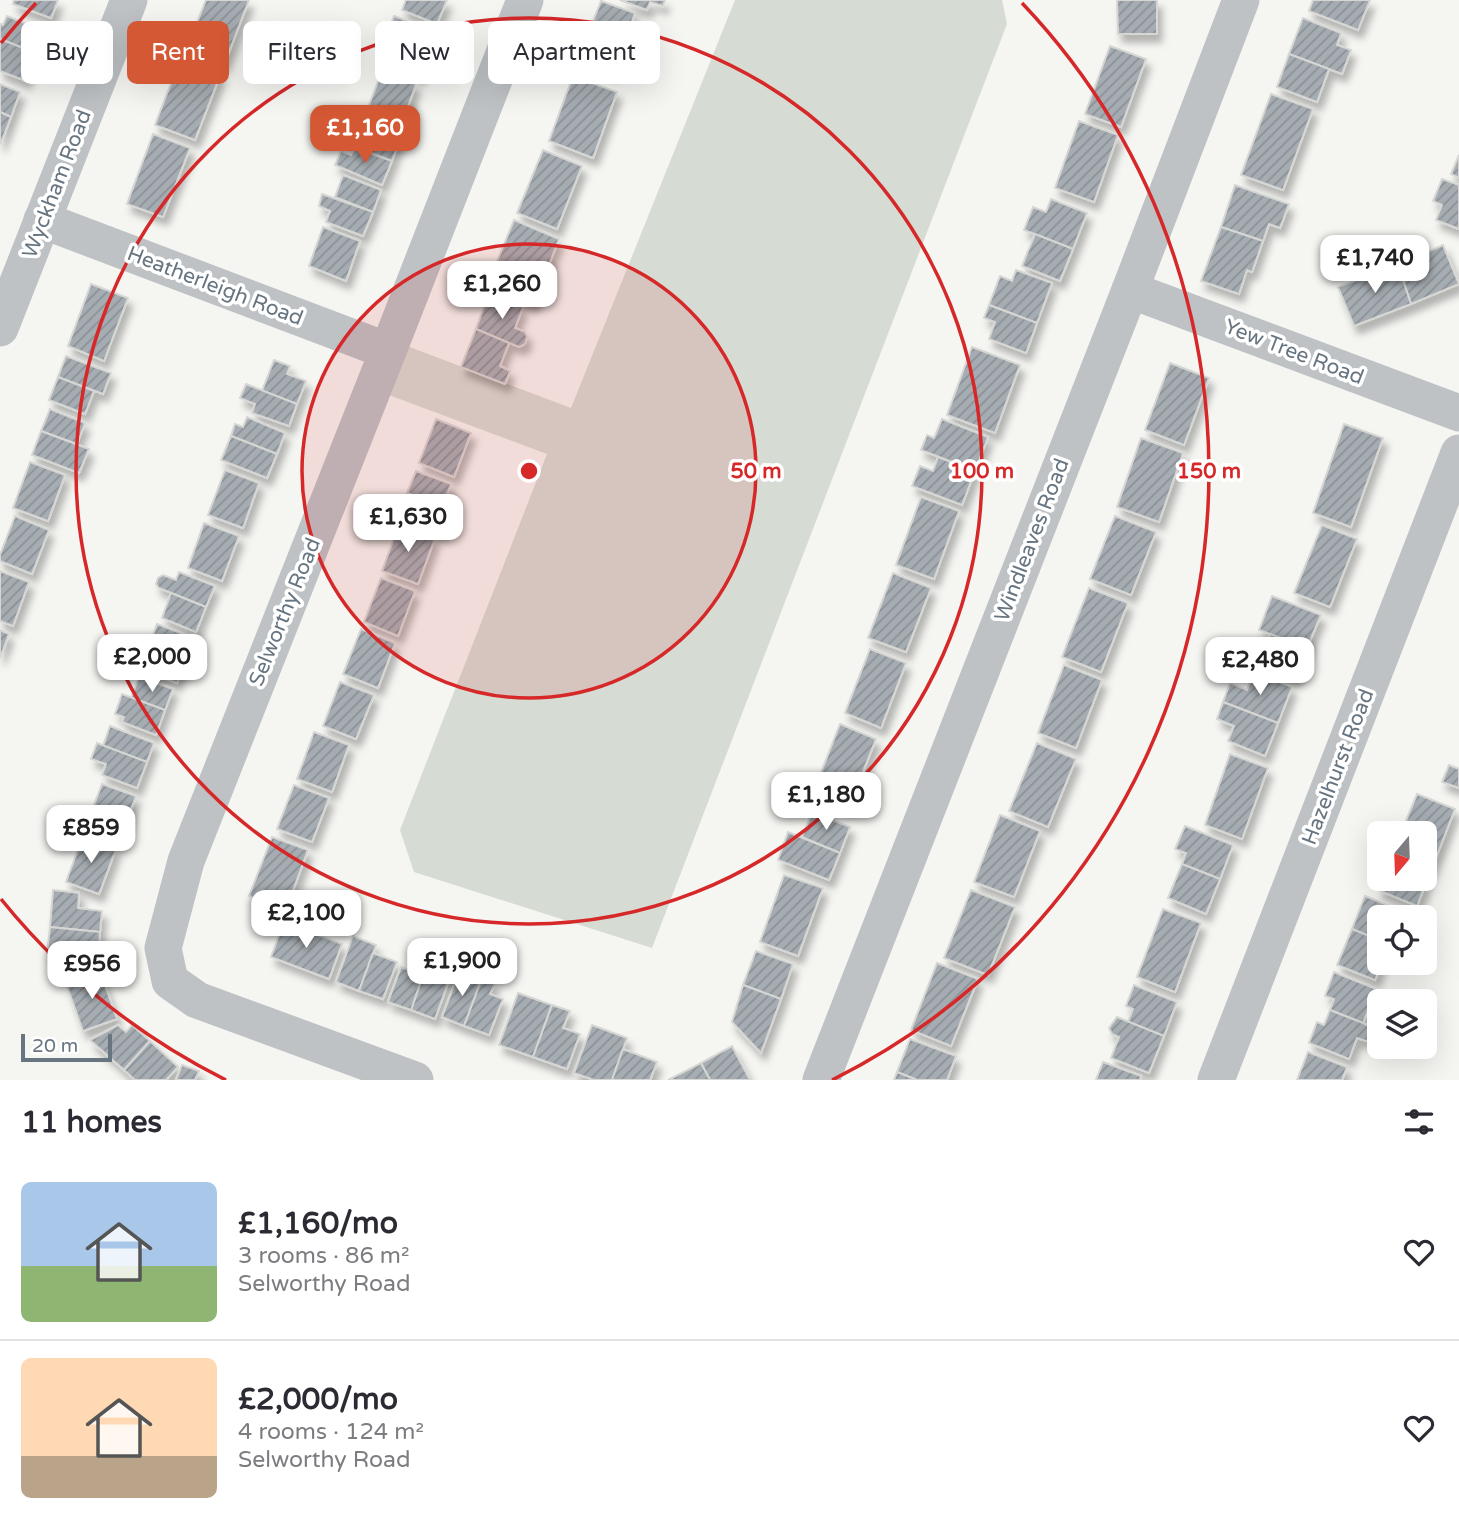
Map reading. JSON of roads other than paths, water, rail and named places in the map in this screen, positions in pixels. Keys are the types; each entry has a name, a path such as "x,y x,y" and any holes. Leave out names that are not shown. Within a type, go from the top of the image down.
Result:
{"street":[{"name":"Wyckham Road","path":"0,328 129,0"},
{"name":"Selworthy Road","path":"415,1080 197,1000 170,981 163,948 186,861 525,0"},
{"name":"Windleaves Road","path":"821,1080 1241,0"},
{"name":"Heatherleigh Road","path":"42,220 388,351"},
{"name":"Yew Tree Road","path":"1129,290 1459,413"},
{"name":"Hazelhurst Road","path":"1216,1080 1459,453"}]}
